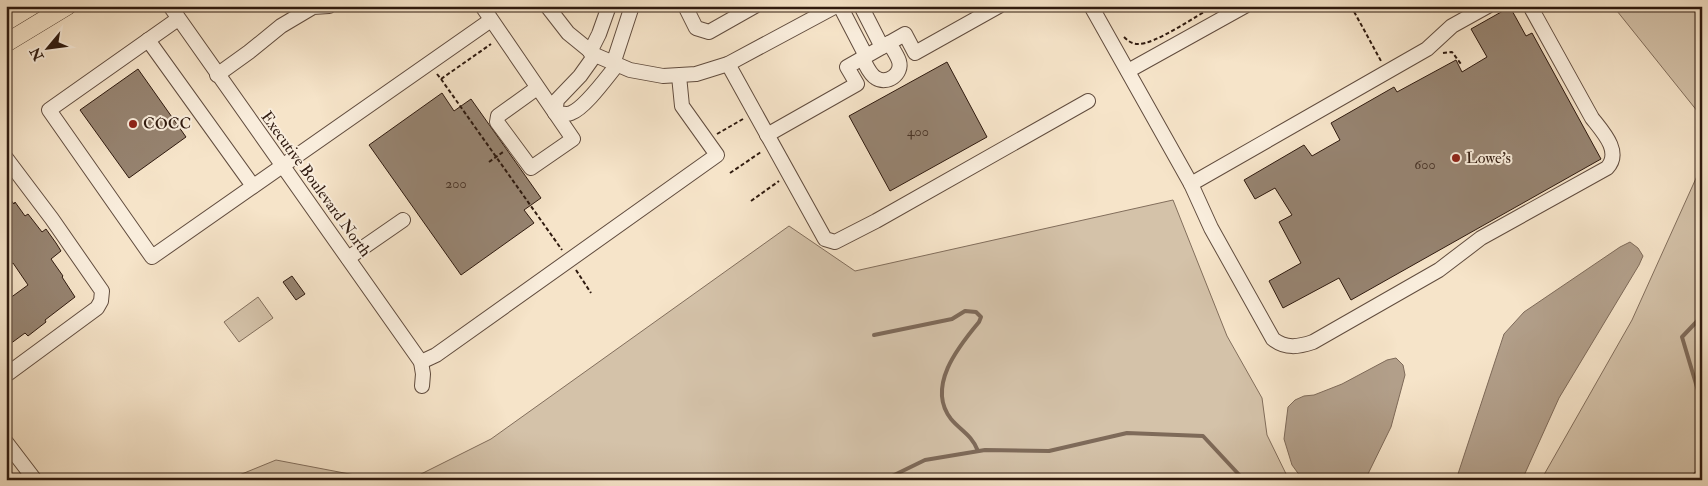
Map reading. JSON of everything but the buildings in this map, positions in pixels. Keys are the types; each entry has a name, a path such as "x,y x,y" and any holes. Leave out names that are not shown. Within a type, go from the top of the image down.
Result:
{"main road":[{"path":"6,42 67,6"}],"street":[{"name":"Executive Boulevard North","path":"170,6 421,362"},
{"path":"217,75 281,26 313,6 329,6"},
{"path":"482,6 573,138 531,168 497,122 498,116 537,88"},
{"path":"547,6 568,33 592,53 615,64 645,74 679,76 696,74 728,64 836,6"},
{"path":"555,113 557,100 580,76 592,53 609,6"},
{"path":"555,113 570,114 578,109 591,97 615,64 632,6"},
{"path":"685,6 696,28 709,32 755,6"},
{"path":"840,6 871,74 876,79 884,80 891,78 897,73 899,61 885,45 861,6"},
{"path":"770,140 857,84 847,67 864,57 905,34 915,53 1000,6"},
{"path":"1091,6 1191,184 1211,228 1273,339 1289,347 1312,342 1438,270 1481,238 1610,165 1613,159 1611,145 1604,132 1592,118 1530,6"},
{"path":"1128,71 1245,6"},
{"path":"1191,184 1427,49 1452,26 1488,6"},
{"path":"178,19 49,110 152,257 491,20"},
{"path":"148,40 253,186"},
{"path":"728,64 825,239 835,242 876,221 1088,101"},
{"path":"422,386 421,362 436,355 717,155 682,106 679,76"},
{"path":"6,158 52,219 102,291 101,301 96,308 6,375"},
{"path":"348,258 403,220"},
{"path":"6,442 34,480"}],"path":[{"path":"1106,34 1119,27 1125,38 1130,42 1146,43 1214,6"},
{"path":"441,79 503,36"},
{"path":"430,63 591,293"},
{"path":"707,141 755,113"},
{"path":"730,173 770,140"},
{"path":"490,162 513,145"},
{"path":"751,201 790,175"}],"shaded area":[{"path":"1613,6 1702,6 1702,117"},
{"path":"1702,165 1702,480 1541,480 1632,320"},
{"path":"1173,200 1227,336 1262,398 1267,435 1289,480 409,480 491,439 789,226 855,271"},
{"path":"1630,242 1638,248 1643,256 1639,265 1559,398 1522,480 1456,480 1504,334 1524,312"},
{"path":"258,297 273,318 239,342 224,322"},
{"path":"1396,358 1403,365 1405,375 1391,427 1365,480 1303,480 1292,465 1284,439 1288,407 1295,400 1342,384 1387,360"},
{"path":"276,460 381,480 234,480 232,478"}],"waterway":[{"path":"874,335 952,319 965,311 976,312 981,317 954,355 943,381 942,394 944,407 951,419 969,437 978,451"},
{"path":"1702,316 1682,337 1702,404"},
{"path":"884,480 925,460 985,450 1049,451 1127,433 1203,436 1244,480"},
{"path":"1689,480 1702,468"}],"place":[{"name":"COCC","path":"133,124"},
{"name":"Lowe's","path":"1456,158"}]}
